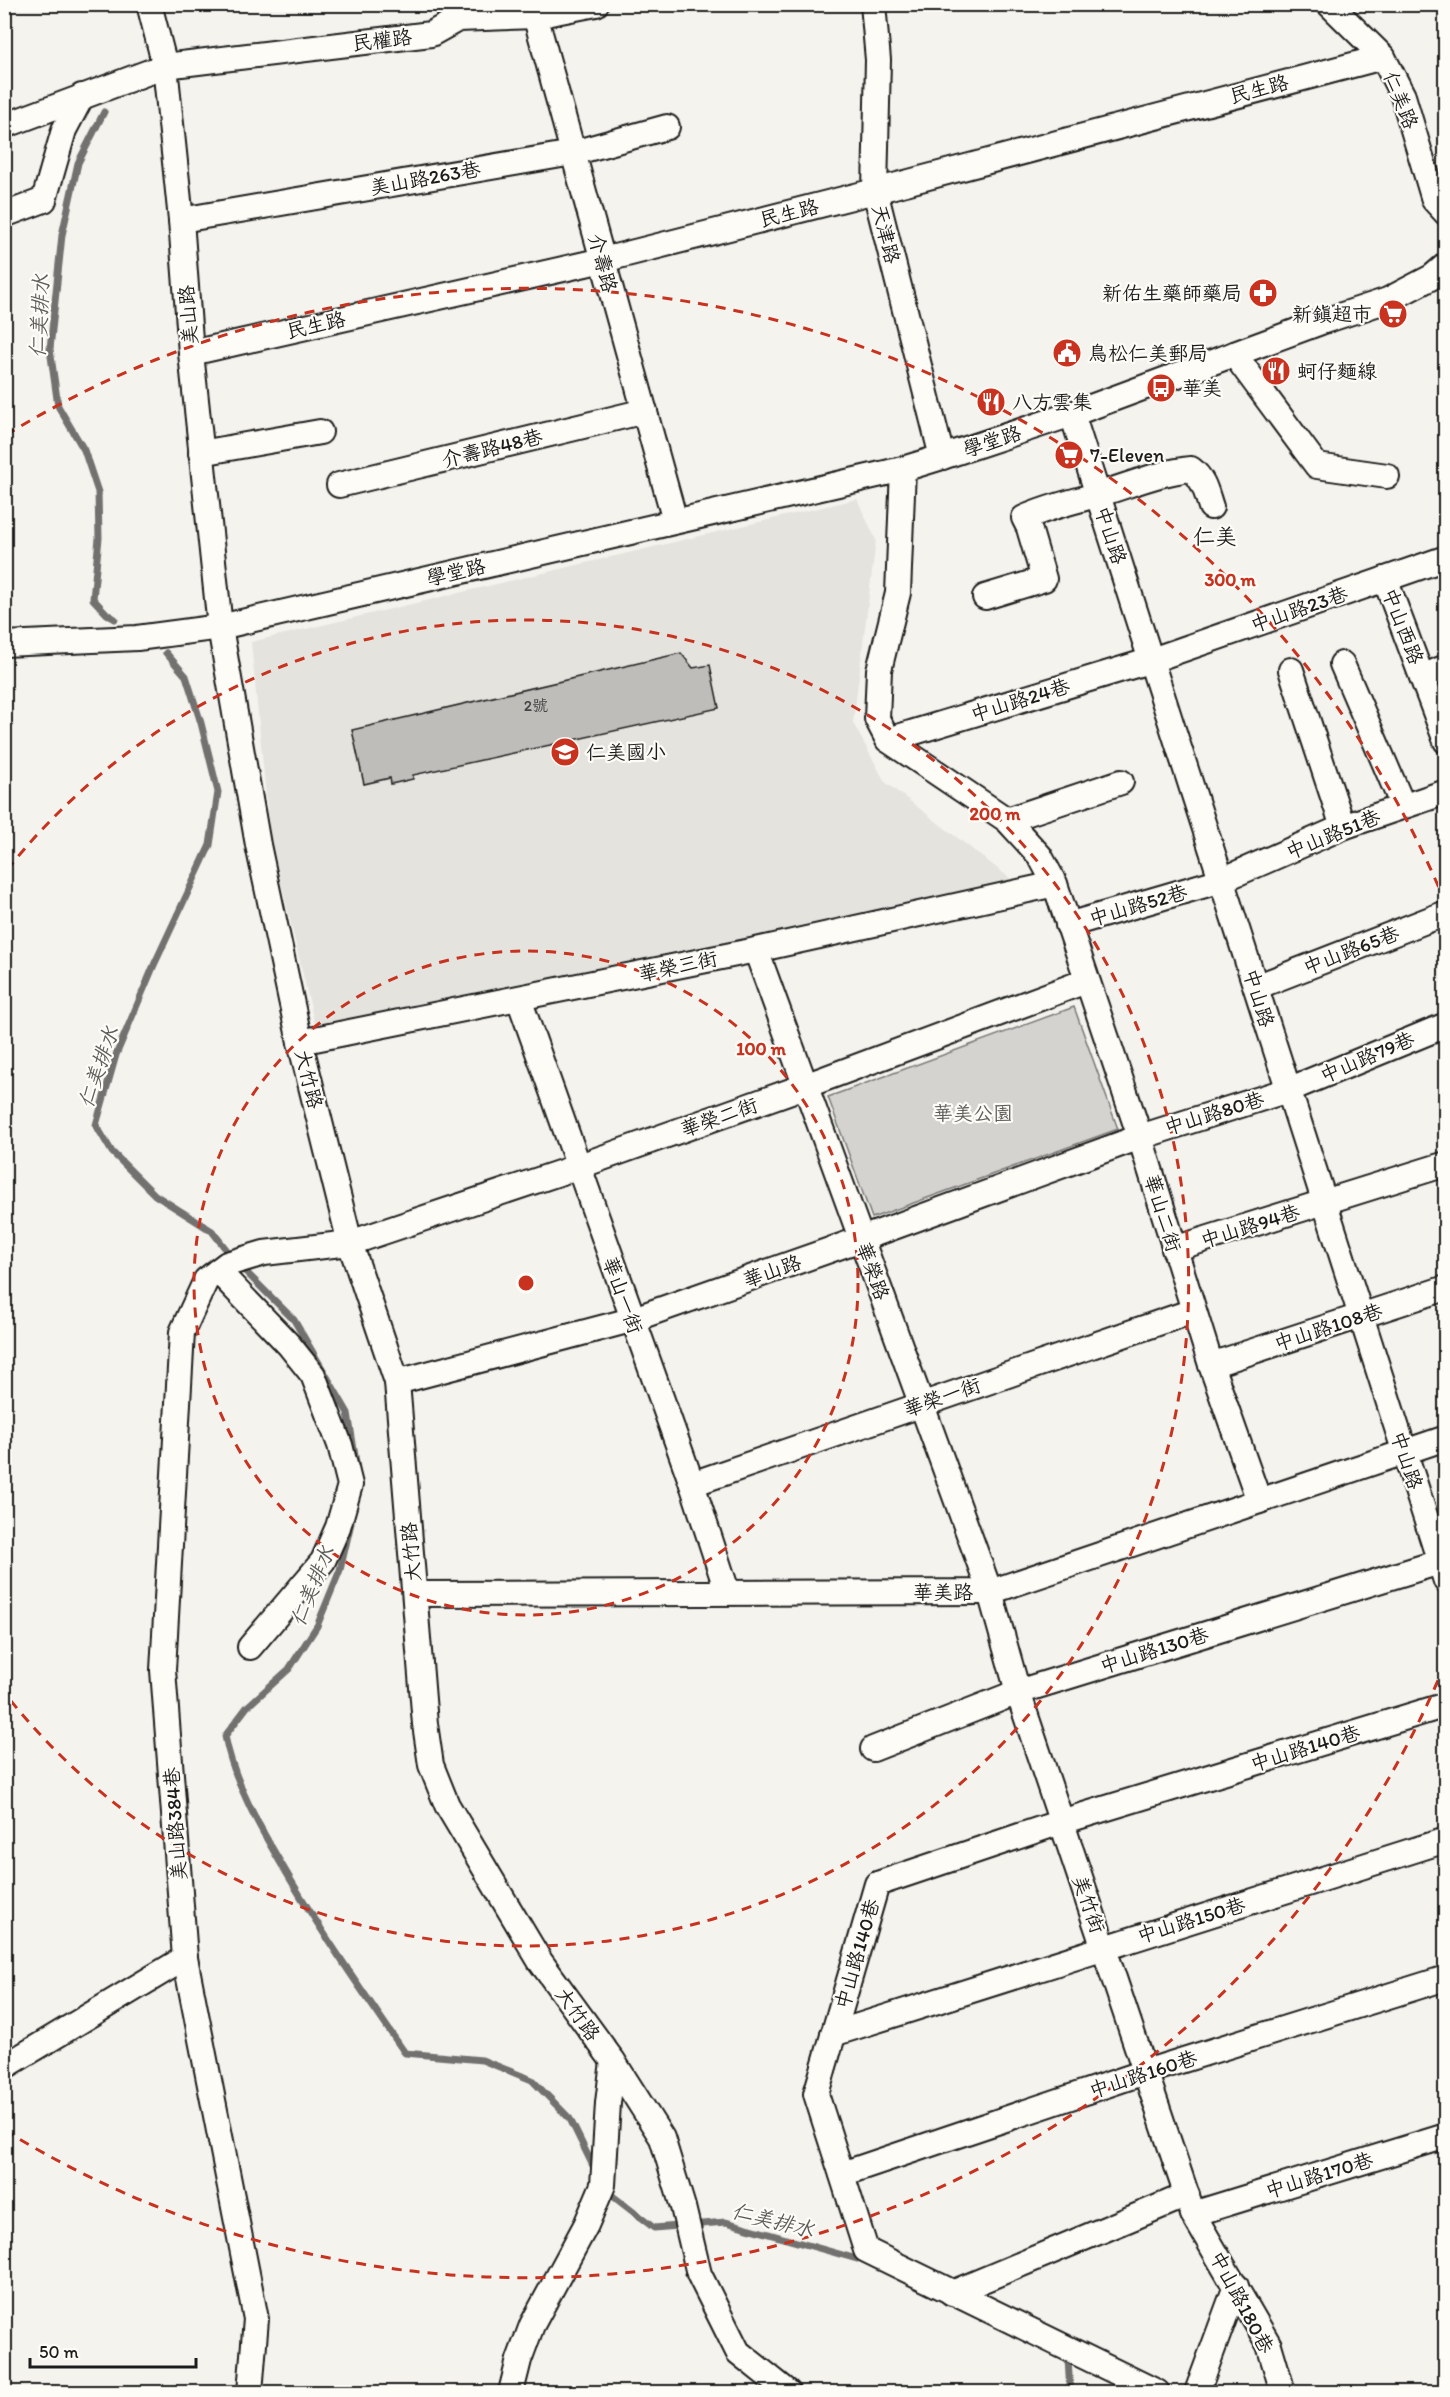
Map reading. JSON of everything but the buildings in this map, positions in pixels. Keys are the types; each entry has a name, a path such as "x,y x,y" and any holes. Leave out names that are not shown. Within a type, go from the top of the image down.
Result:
{"street":[{"name":"美山路","path":"149,4 165,66 181,220 191,353 220,627"},
{"name":"民權路","path":"4,126 165,66 431,34 458,19 596,4"},
{"name":"天津路","path":"873,4 878,60 875,191 942,457"},
{"name":"仁美路","path":"1329,4 1383,57 1403,96 1434,200 1446,213"},
{"name":"介壽路","path":"534,10 675,521"},
{"name":"民生路","path":"191,353 603,260 1383,57"},
{"path":"4,215 44,200 64,130 82,96"},
{"name":"美山路263巷","path":"181,220 573,153 667,127"},
{"name":"學堂路","path":"4,644 137,638 220,627 903,469 1072,414 1320,322 1388,300 1432,277 1446,265"},
{"path":"1234,354 1317,466 1386,476"},
{"name":"介壽路48巷","path":"339,485 645,411"},
{"name":"中山路","path":"1072,414 1361,1317 1444,1568"},
{"path":"201,453 320,432"},
{"path":"888,740 877,719 879,670 898,593 903,469"},
{"path":"985,597 1044,579 1024,518 1049,506 1098,495 1175,470 1191,469 1200,476 1204,483 1211,507"},
{"name":"中山路23巷","path":"1152,660 1446,558"},
{"name":"中山西路","path":"1385,579 1446,741"},
{"name":"大竹路","path":"220,627 258,845 300,1042 350,1243 397,1382 425,1724 431,1765 447,1805 540,1961 613,2061 662,2138 683,2207 699,2274 738,2352 788,2392"},
{"name":"中山路24巷","path":"888,740 1152,660"},
{"path":"1342,664 1403,806"},
{"path":"1422,676 1446,667"},
{"path":"1291,670 1342,827"},
{"name":"中山路52巷","path":"888,740 1006,820 1040,856 1055,884 1068,925 1222,880"},
{"path":"1006,820 1121,782"},
{"name":"中山路51巷","path":"1222,880 1342,827 1446,792"},
{"name":"華榮三街","path":"300,1042 756,950 1055,884"},
{"name":"中山路65巷","path":"1256,987 1446,913"},
{"name":"華山二街","path":"1068,925 1140,1137 1193,1311 1259,1501"},
{"name":"華榮路","path":"756,950 990,1592"},
{"name":"華榮二街","path":"223,1268 264,1253 350,1243 577,1167 806,1086 1086,981"},
{"name":"華山一街","path":"519,999 631,1320 692,1485 727,1591"},
{"name":"中山路79巷","path":"1288,1090 1446,1025"},
{"name":"中山路80巷","path":"1140,1137 1288,1090"},
{"name":"華山路","path":"397,1382 631,1320 1140,1137"},
{"name":"中山路94巷","path":"1174,1249 1446,1164"},
{"path":"223,1268 313,1375 340,1445 350,1485 338,1527 323,1561 250,1647"},
{"name":"美山路384巷","path":"223,1268 206,1280 182,1332 163,1670 185,1958 256,2319 250,2392"},
{"name":"中山路108巷","path":"1211,1365 1446,1288"},
{"name":"華榮一街","path":"692,1485 1193,1311"},
{"name":"華美路","path":"415,1594 727,1591 990,1592 1446,1438"},
{"name":"中山路130巷","path":"873,1749 1018,1692 1444,1568"},
{"name":"美竹街","path":"990,1592 1018,1692 1190,2205"},
{"name":"中山路140巷","path":"1157,2392 866,2250 816,2094 877,1884 1061,1822 1446,1705"},
{"name":"中山路150巷","path":"833,2034 1446,1840"},
{"path":"4,2067 185,1958"},
{"name":"中山路160巷","path":"842,2174 1145,2072 1446,1978"},
{"path":"511,2392 519,2360 532,2325 586,2225 603,2186 613,2061"},
{"name":"中山路170巷","path":"952,2293 1190,2205 1446,2136"},
{"name":"中山路180巷","path":"1190,2205 1269,2344 1283,2392"},
{"path":"1197,2392 1236,2286"}],"shaded area":[{"name":"仁美國小","path":"857,499 876,540 853,723 885,782 1016,883 315,1025 270,836 251,642"}],"green space":[{"name":"華美公園","path":"1074,1007 1118,1129 872,1218 828,1097"}],"waterway":[{"name":"仁美排水","path":"104,112 78,163 62,235 50,349 58,406 84,450 98,492 99,538 93,599 115,619"},
{"name":"仁美排水","path":"166,653 186,676 201,723 218,792 210,845 154,965 116,1055 96,1125 112,1152 155,1195 212,1231 232,1257"},
{"name":"仁美排水","path":"239,1265 294,1320 348,1413 357,1468"},
{"name":"仁美排水","path":"351,1523 340,1570 317,1626 289,1669 247,1707 225,1736 236,1773 260,1826 303,1900 405,2053 482,2060 532,2080 570,2119 596,2172"},
{"name":"仁美排水","path":"605,2190 654,2228 726,2222 857,2259"},
{"name":"仁美排水","path":"1068,2359 1070,2392"}],"place":[{"name":"新佑生藥師藥局","path":"1263,293"},
{"name":"新鎮超市","path":"1393,314"},
{"name":"鳥松仁美郵局","path":"1067,353"},
{"name":"蚵仔麵線","path":"1276,371"},
{"name":"華美","path":"1161,388"},
{"name":"八方雲集","path":"991,402"},
{"name":"7-Eleven","path":"1069,455"},
{"name":"仁美國小","path":"565,752"}],"district":[{"name":"仁美","path":"1215,536"}]}
